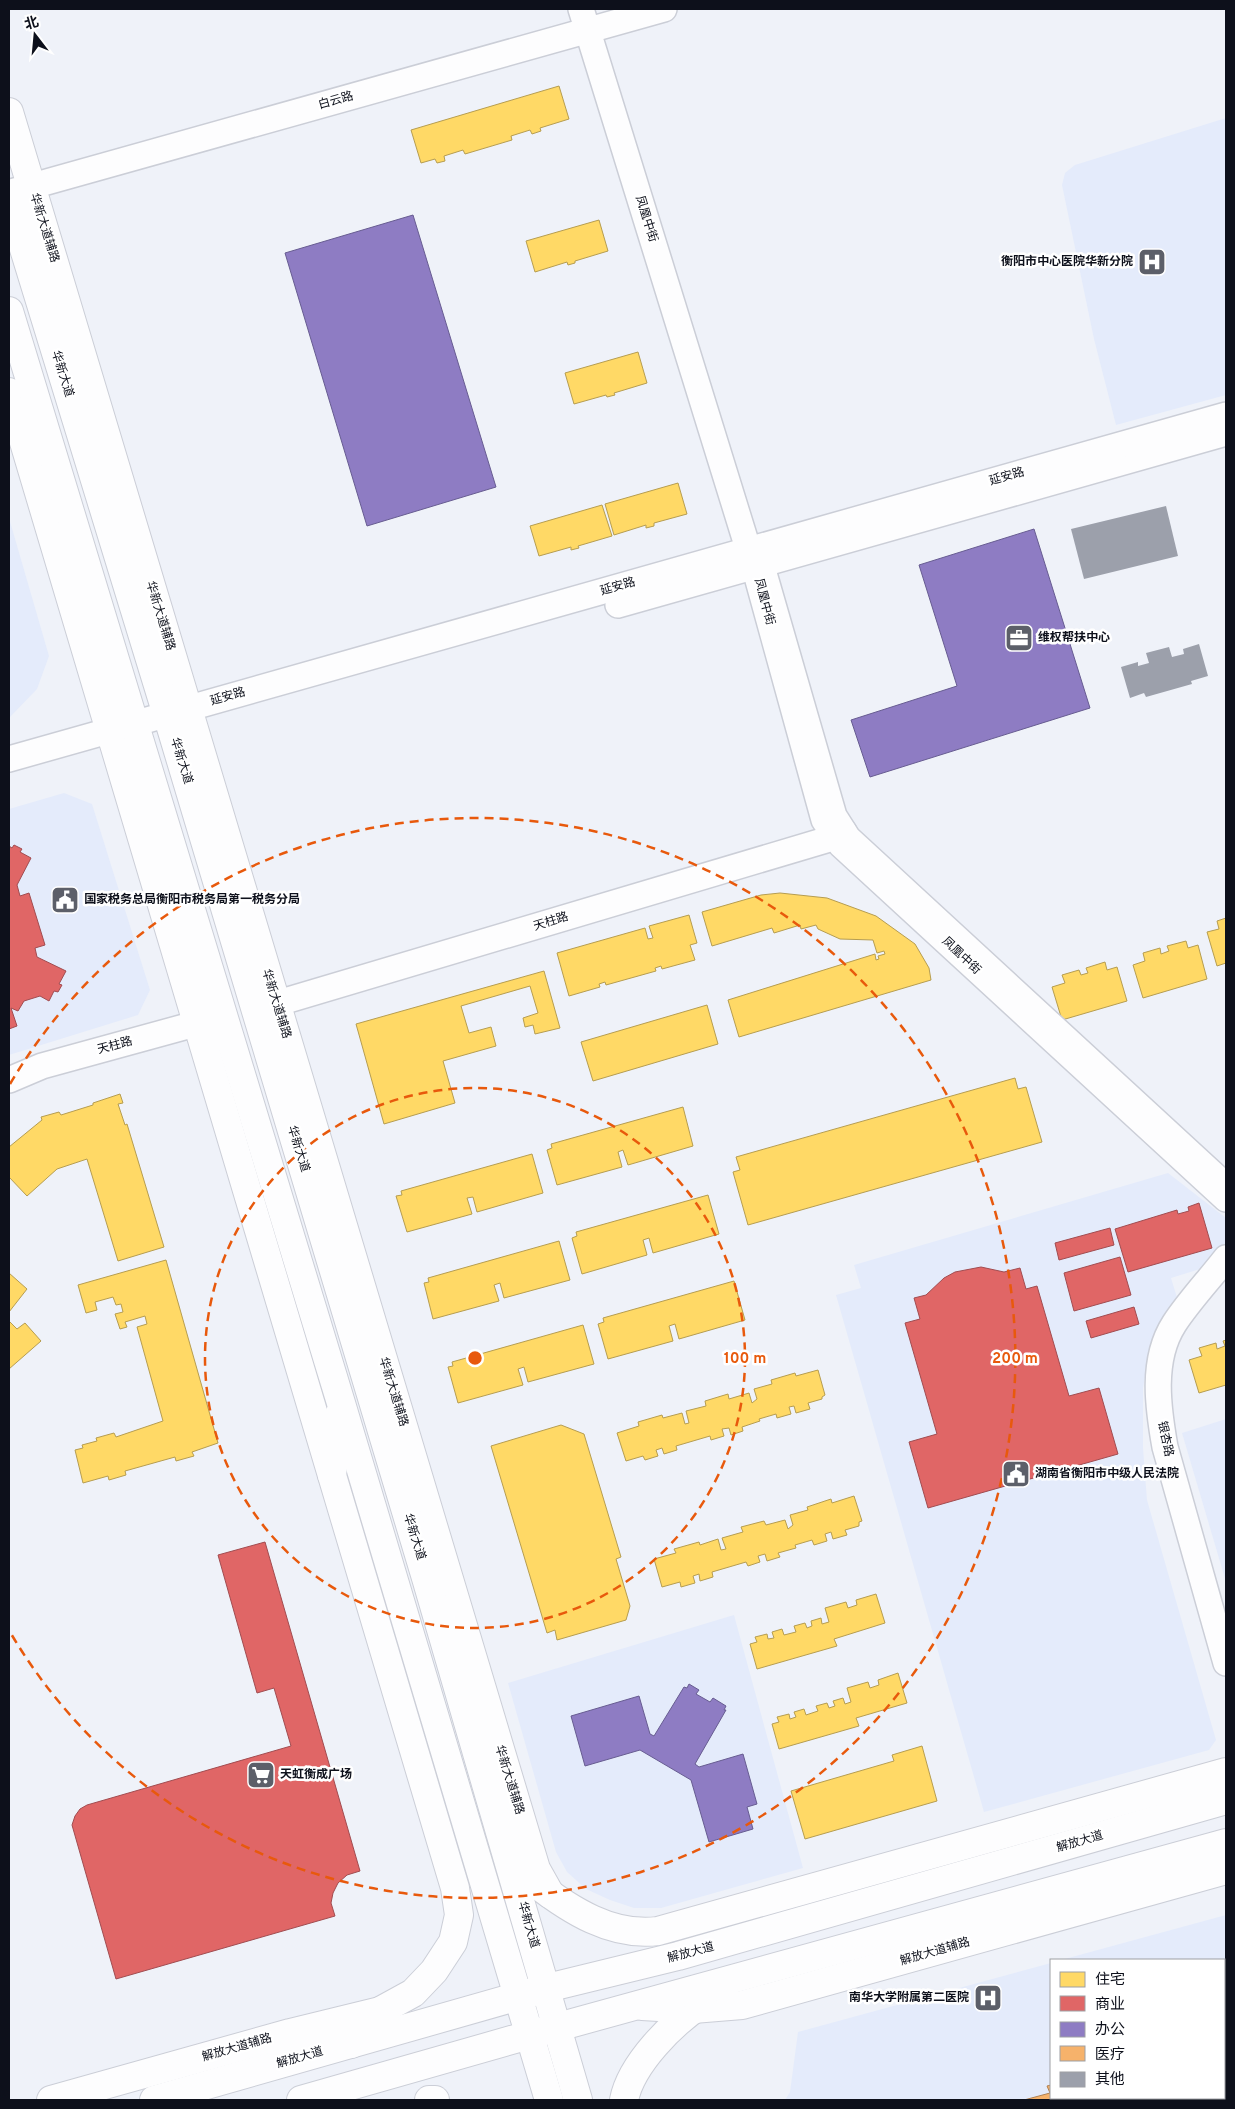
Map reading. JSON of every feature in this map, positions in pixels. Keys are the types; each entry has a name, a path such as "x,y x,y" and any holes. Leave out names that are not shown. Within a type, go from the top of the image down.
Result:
{"main road":[{"name":"华新大道辅路","path":"9,112 17,188"},
{"name":"华新大道","path":"17,188 180,720 437,1575 510,1863 578,2100"},
{"path":"9,311 125,735 197,1023 455,1888 459,1915 453,1942 434,1971 413,1992 382,2010 351,2044"},
{"path":"9,392 125,735 224,1016 549,2100"},
{"path":"332,1475 341,1403"},
{"name":"华新大道辅路","path":"437,1575 536,1869 550,1894"},
{"path":"510,1863 576,1912 613,1927 641,1933 658,1931 1219,1778"},
{"name":"解放大道","path":"154,2100 547,1988 678,1956 1226,1800"},
{"path":"301,2100 739,1978 1225,1850"},
{"name":"解放大道辅路","path":"640,2006 693,2009 742,2006 1225,1850"},
{"path":"624,2100 626,2090 646,2054 693,2009 739,1978"},
{"path":"382,2010 424,2024"},
{"name":"解放大道辅路","path":"51,2100 290,2033 382,2010"},
{"path":"429,2100 435,2100"}],"street":[{"name":"白云路","path":"17,188 592,16 664,9"},
{"name":"凤凰中街","path":"592,16 750,531 755,557 763,570 834,816 848,852 1226,1199"},
{"name":"延安路","path":"9,759 125,735 180,720 755,557 1226,415"},
{"name":"延安路","path":"755,557 1226,433"},
{"name":"延安路","path":"9,777 125,735"},
{"name":"凤凰中街","path":"840,835 848,838 1226,1186"},
{"name":"天柱路","path":"266,1007 840,835"},
{"name":"天柱路","path":"9,1080 42,1066 224,1016"},
{"name":"银杏路","path":"1226,1258 1174,1324 1162,1350 1159,1379 1160,1418 1165,1447 1226,1663"}],"shaded area":[{"name":"衡阳市中心医院华新分院","path":"1226,118 1226,395 1116,425 1094,339 1062,185 1065,173 1075,165"},
{"path":"9,518 49,656 37,689 9,718"},
{"name":"国家税务总局衡阳市税务局第一税务分局","path":"64,793 92,804 150,990 138,1015 9,1055 9,809"},
{"name":"湖南省衡阳市中级人民法院","path":"1168,1173 1226,1218 1226,1251 1213,1265 1171,1278 1179,1304 1151,1342 1143,1388 1143,1448 1147,1500 1216,1740 1209,1750 984,1812 836,1295 861,1288 854,1265"},
{"path":"1226,1419 1226,1582 1182,1433"},
{"path":"734,1615 803,1868 661,1908 634,1908 586,1889 567,1872 556,1852 508,1683"},
{"name":"南华大学附属第二医院","path":"1226,1915 1226,2100 785,2100 790,2092 798,2032 1050,1963 1050,2099 1225,2099 1225,1959 1065,1959"}],"building: 住宅":[{"path":"559,86 569,119 540,128 541,131 532,134 530,130 511,136 512,140 465,154 463,150 444,156 445,161 437,163 435,159 421,163 411,130"},
{"path":"599,220 608,251 575,261 575,263 568,265 567,262 535,272 526,241"},
{"path":"638,352 647,383 614,393 615,395 607,397 606,395 574,404 565,373"},
{"path":"678,483 687,514 654,523 654,526 646,528 646,525 614,535 605,504"},
{"path":"602,505 612,536 578,546 579,548 571,550 571,547 539,556 530,526"},
{"path":"780,893 827,898 876,916 915,944 929,968 931,980 739,1037 728,1000 875,954 876,960 879,959 878,956 885,954 884,951 877,953 873,940 840,939 818,929 816,925 801,929 800,925 774,933 772,928 712,946 702,912 761,895"},
{"path":"689,915 697,943 690,945 695,960 662,969 661,966 655,968 656,971 606,985 605,982 599,984 600,987 569,996 557,953 645,928 648,939 653,938 649,926"},
{"path":"1226,918 1226,963 1217,966 1207,932 1219,929 1217,921"},
{"path":"1186,941 1188,948 1198,945 1207,979 1143,998 1133,965 1145,961 1143,953 1160,948 1161,954 1169,951 1167,946"},
{"path":"1105,962 1107,970 1117,967 1127,1001 1062,1020 1052,987 1065,983 1062,975 1079,970 1081,975 1088,973 1086,968"},
{"path":"544,971 560,1028 535,1034 533,1025 525,1027 523,1018 538,1013 530,986 461,1006 469,1033 491,1027 496,1046 443,1061 455,1103 384,1124 356,1024"},
{"path":"707,1005 718,1044 593,1081 581,1042"},
{"path":"1015,1078 1018,1089 1026,1087 1042,1142 748,1225 733,1172 740,1170 736,1157"},
{"path":"120,1094 123,1103 118,1104 125,1125 127,1124 164,1247 118,1261 87,1159 57,1169 27,1196 9,1177 9,1147 42,1120 41,1117 59,1112 61,1115"},
{"path":"683,1107 693,1146 628,1165 623,1150 618,1152 622,1167 557,1185 547,1150 552,1148 551,1144"},
{"path":"532,1154 543,1193 477,1212 473,1197 467,1198 472,1214 407,1232 396,1196 402,1195 401,1191"},
{"path":"708,1195 719,1234 653,1253 649,1238 643,1240 647,1255 582,1274 572,1238 577,1236 576,1232"},
{"path":"559,1241 570,1280 504,1298 500,1283 494,1285 499,1301 433,1319 424,1283 429,1282 428,1278"},
{"path":"166,1260 218,1443 192,1452 194,1456 176,1461 175,1457 125,1471 126,1475 109,1480 108,1476 83,1483 75,1450 83,1448 82,1445 97,1441 96,1438 114,1433 116,1437 163,1421 137,1327 147,1324 145,1316 125,1322 127,1327 120,1329 115,1314 123,1312 121,1304 116,1305 113,1297 95,1302 97,1310 86,1313 78,1285"},
{"path":"9,1273 27,1289 9,1312"},
{"path":"734,1281 745,1320 679,1339 675,1324 669,1326 673,1341 608,1359 598,1324 604,1322 603,1318"},
{"path":"9,1321 17,1329 25,1323 41,1341 9,1369"},
{"path":"583,1325 594,1364 528,1382 524,1367 518,1369 523,1385 458,1403 448,1367 453,1366 452,1362"},
{"path":"1226,1340 1226,1385 1199,1393 1189,1360 1202,1356 1199,1348 1216,1343 1217,1349 1225,1346 1223,1341"},
{"path":"818,1370 825,1395 822,1399 808,1403 810,1409 796,1413 794,1406 789,1407 791,1414 777,1418 776,1414 759,1419 760,1421 742,1427 743,1431 731,1435 729,1428 722,1429 724,1436 711,1440 710,1436 676,1446 677,1450 664,1454 662,1448 656,1450 658,1456 645,1460 643,1456 626,1461 617,1433 639,1426 638,1422 662,1415 663,1418 682,1413 685,1424 689,1423 686,1411 706,1406 705,1401 728,1394 729,1399 749,1393 752,1403 757,1399 754,1389 772,1384 771,1380 795,1373 796,1376"},
{"path":"561,1425 584,1434 621,1557 616,1559 630,1606 626,1620 557,1640 555,1630 547,1633 491,1446"},
{"path":"854,1496 862,1521 859,1522 859,1526 845,1530 847,1535 833,1539 831,1532 825,1534 827,1541 814,1545 812,1540 795,1545 796,1548 778,1553 780,1557 767,1561 765,1554 758,1556 760,1562 748,1566 746,1562 712,1572 713,1577 700,1581 699,1574 693,1576 695,1583 681,1587 680,1582 662,1587 654,1559 676,1553 674,1549 699,1542 700,1545 718,1539 721,1550 726,1549 722,1538 743,1532 741,1527 764,1521 766,1525 785,1520 788,1529 793,1525 790,1515 808,1510 807,1507 831,1499 832,1503"},
{"path":"876,1594 885,1623 834,1639 837,1646 757,1669 750,1644 757,1642 755,1637 767,1634 768,1639 774,1638 772,1632 782,1629 784,1635 796,1632 794,1626 805,1623 807,1628 812,1626 811,1621 821,1618 822,1624 829,1622 825,1608 846,1602 848,1608 857,1605 856,1600"},
{"path":"898,1673 907,1703 856,1718 859,1726 779,1749 772,1724 779,1722 777,1717 789,1714 790,1719 796,1717 794,1712 804,1709 806,1715 818,1711 816,1706 827,1703 829,1708 835,1706 833,1701 843,1698 845,1704 851,1702 847,1688 868,1682 870,1688 879,1685 878,1680"},
{"path":"922,1746 937,1801 805,1839 791,1791 894,1761 892,1755"}],"building: 商业":[{"path":"14,845 22,849 20,852 31,858 17,885 20,896 29,893 45,945 35,948 37,957 66,971 59,984 62,985 58,992 54,991 49,1001 40,996 24,1001 18,1011 11,1008 17,1026 9,1029 9,846 12,848"},
{"path":"1199,1203 1212,1248 1128,1272 1115,1229 1177,1210 1178,1214 1189,1211 1188,1207"},
{"path":"1110,1228 1114,1245 1059,1260 1055,1243"},
{"path":"1120,1257 1131,1295 1074,1311 1064,1273"},
{"path":"981,1267 1004,1272 1020,1268 1026,1289 1037,1286 1069,1396 1099,1388 1118,1454 928,1508 909,1442 937,1434 905,1323 920,1319 914,1298 926,1295 944,1278 955,1272"},
{"path":"1134,1307 1139,1324 1091,1338 1086,1321"},
{"name":"天虹衡成广场","path":"265,1542 360,1871 347,1875 338,1883 331,1903 335,1916 116,1979 72,1825 75,1816 80,1809 87,1805 291,1746 274,1688 257,1693 218,1555"}],"building: 办公":[{"path":"413,215 496,487 367,526 285,253"},
{"path":"1034,529 1090,708 870,777 851,720 957,686 919,565"},
{"path":"689,1684 699,1690 696,1694 710,1702 713,1698 726,1706 724,1710 726,1710 695,1764 699,1767 743,1754 757,1804 747,1807 753,1829 709,1842 691,1780 640,1750 585,1766 571,1716 639,1696 650,1734 654,1736 684,1687 687,1688"}],"building: 医疗":[{"path":"1226,2073 1226,2100 1024,2100 1050,2093 1050,2099 1225,2099"}],"building: 其他":[{"path":"1166,506 1178,556 1084,579 1071,529"},
{"path":"1199,644 1208,676 1191,681 1192,684 1146,697 1144,693 1130,698 1121,667 1138,662 1138,666 1149,663 1146,653 1169,647 1172,657 1184,654 1183,649"}],"place":[{"name":"衡阳市中心医院华新分院","path":"1152,262"},
{"name":"维权帮扶中心","path":"1019,638"},
{"name":"国家税务总局衡阳市税务局第一税务分局","path":"65,900"},
{"name":"湖南省衡阳市中级人民法院","path":"1016,1474"},
{"name":"天虹衡成广场","path":"261,1775"},
{"name":"南华大学附属第二医院","path":"988,1998"}]}
